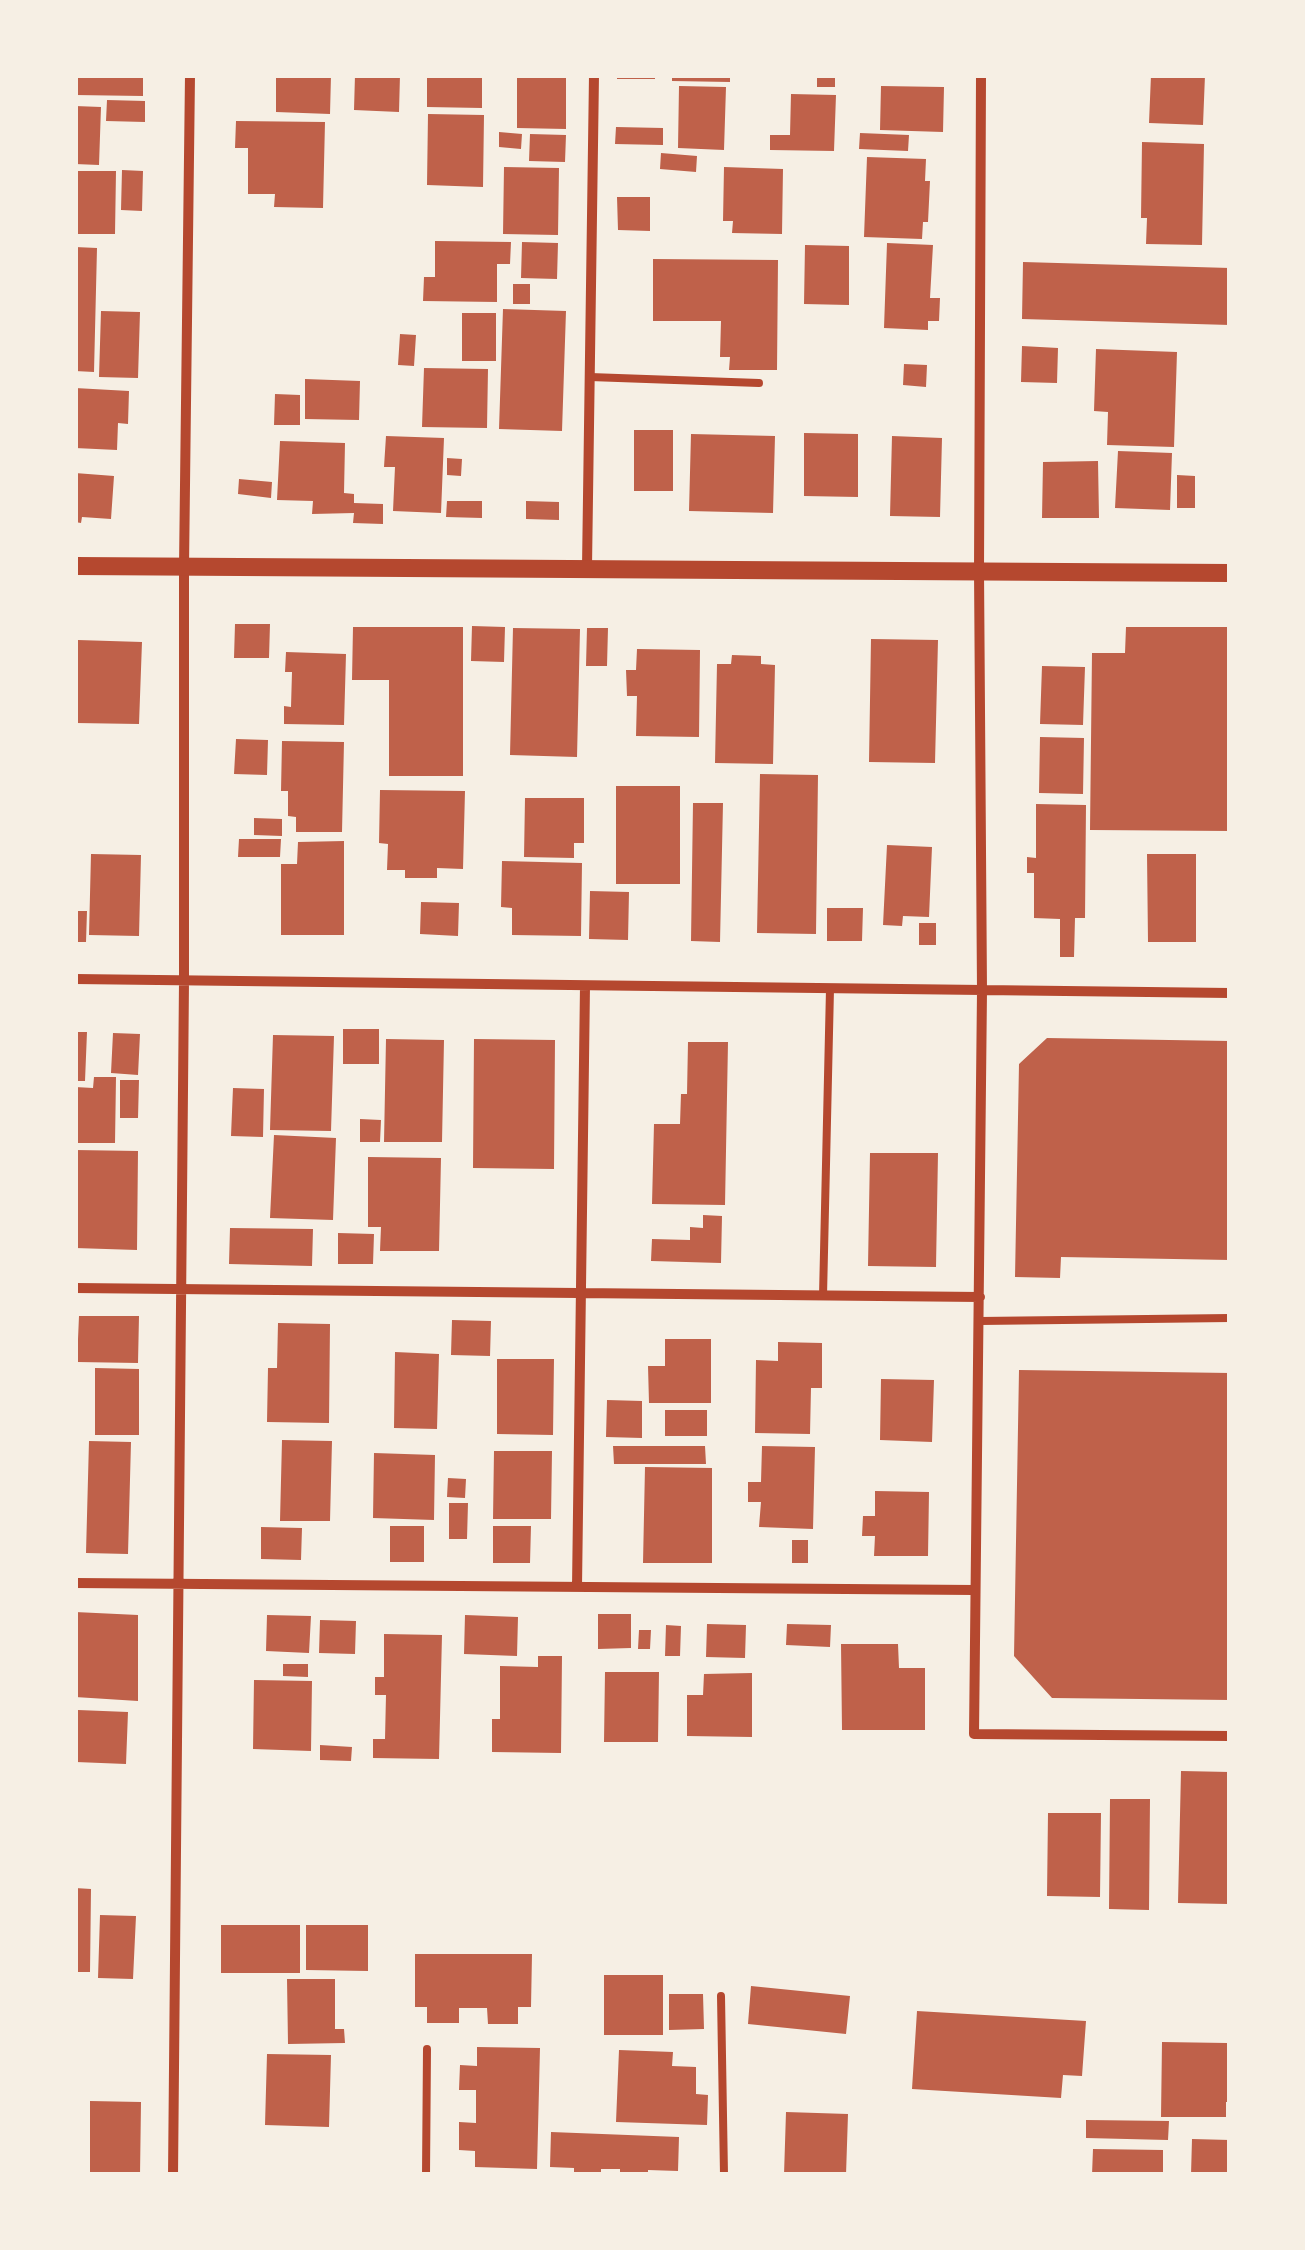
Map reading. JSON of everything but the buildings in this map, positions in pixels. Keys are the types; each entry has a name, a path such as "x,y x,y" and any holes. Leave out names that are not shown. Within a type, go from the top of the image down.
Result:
{"street":[{"path":"174,2175 190,75"},
{"path":"587,567 594,75"},
{"path":"981,75 982,991 974,1734 1230,1736"},
{"path":"75,566 1230,573"},
{"path":"75,979 1230,993"},
{"path":"577,1587 585,986"},
{"path":"75,1288 980,1298"},
{"path":"75,1583 974,1590"}],"lane":[{"path":"590,377 759,383"},
{"path":"822,1296 830,989"},
{"path":"980,1321 1230,1318"},
{"path":"721,1996 724,2175"},
{"path":"426,2175 427,2049"}]}
